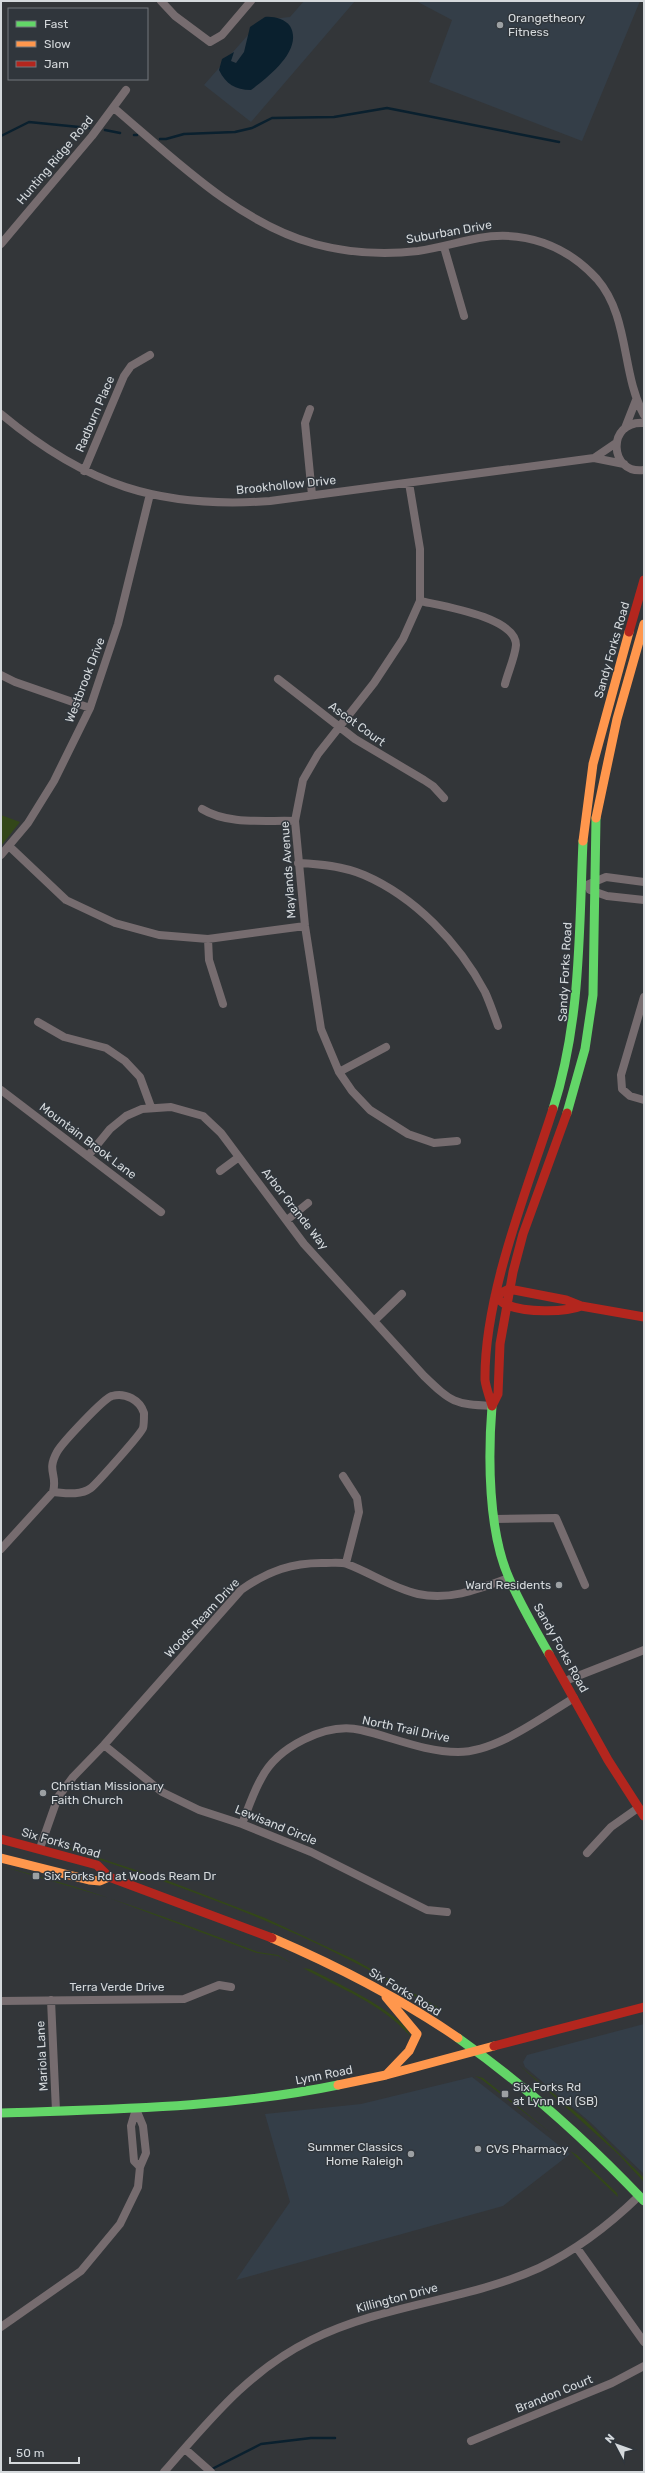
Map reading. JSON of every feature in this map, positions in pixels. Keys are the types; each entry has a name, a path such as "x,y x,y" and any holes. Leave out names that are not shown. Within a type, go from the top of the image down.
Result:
{"street":[{"path":"161,1 175,16 210,42 222,35 251,1"},
{"name":"Hunting Ridge Road","path":"1,244 114,108 126,90"},
{"name":"Suburban Drive","path":"114,108 224,199 268,225 314,243 358,252 395,253 444,247 478,238 514,236 543,242 570,255 598,281 614,310 627,353 636,400 644,415"},
{"path":"444,247 464,316"},
{"name":"Radburn Place","path":"84,471 124,376 131,366 150,354"},
{"path":"636,400 628,426 644,423"},
{"path":"310,409 305,423 312,494"},
{"name":"Brookhollow Drive","path":"1,414 42,447 84,471 150,494 196,501 237,503 409,483 594,458 624,464 643,471"},
{"name":"Brookhollow Drive","path":"594,458 616,443 628,426"},
{"path":"616,443 617,454 624,464"},
{"name":"Maylands Avenue","path":"409,483 420,549 420,601 403,639 374,683 318,754 303,780 295,821 298,864 304,926 321,1029 340,1072 352,1091 370,1110 408,1134 434,1143 457,1141"},
{"name":"Westbrook Drive","path":"1,855 10,847 54,781 90,708 118,624 150,494"},
{"name":"Sandy Forks Road","path":"492,1406 486,1397 486,1372 496,1296 506,1256 560,1088 570,1052 578,1008 584,822 588,789 597,748 644,580"},
{"path":"420,601 476,615 500,623 511,631 516,644 504,684"},
{"name":"Sandy Forks Road","path":"644,624 617,719 598,802 595,831 593,995 585,1049 563,1128 523,1234 506,1305 500,1344 498,1394 492,1406 491,1489 494,1519 502,1558 509,1578 608,1760 644,1816"},
{"path":"1,675 15,682 90,708"},
{"name":"Ascot Court","path":"278,679 374,753 433,786 444,798"},
{"path":"202,809 214,816 227,818 295,821"},
{"path":"10,847 66,900 115,923 159,935 208,939 304,926"},
{"path":"298,864 326,864 362,874 388,886 423,914 452,943 472,971 485,992 498,1026"},
{"path":"582,887 606,878 644,882"},
{"path":"582,887 607,896 644,900"},
{"path":"208,939 209,960 223,1004"},
{"path":"644,997 621,1075 622,1089 630,1096 644,1100"},
{"path":"38,1022 64,1037 106,1048 125,1061 140,1077 151,1107"},
{"path":"340,1072 386,1047"},
{"name":"Mountain Brook Lane","path":"1,1090 161,1212"},
{"name":"Arbor Grande Way","path":"88,1156 110,1129 126,1116 151,1107 171,1107 203,1116 221,1133 304,1244 443,1395 459,1404 492,1406"},
{"path":"220,1171 239,1157"},
{"path":"287,1220 308,1203"},
{"path":"581,1306 568,1311 506,1305 496,1296 509,1289 566,1300 581,1306 644,1317"},
{"path":"375,1320 402,1294"},
{"path":"1,1549 53,1492 55,1484 50,1466 58,1450 101,1403 112,1396 126,1395 136,1400 144,1413 143,1428 91,1488 78,1493 53,1492"},
{"path":"343,1476 357,1498 359,1512 346,1563"},
{"path":"494,1519 556,1518 585,1585"},
{"name":"Woods Ream Drive","path":"40,1848 58,1797 73,1777 104,1745 241,1590 258,1578 284,1567 309,1563 346,1563 392,1585 418,1594 443,1596 472,1592 509,1578"},
{"path":"565,1681 644,1650"},
{"name":"North Trail Drive","path":"242,1824 261,1778 280,1755 303,1739 326,1731 359,1729 417,1746 458,1752 496,1743 574,1698"},
{"name":"Lewisand Circle","path":"104,1745 162,1792 199,1810 242,1824 311,1852 427,1910 448,1912"},
{"path":"587,1853 611,1827 638,1808"},
{"name":"Six Forks Road","path":"1,1839 40,1848 97,1865 104,1870 109,1877 272,1937 383,1990 477,2052 572,2130 641,2199"},
{"name":"Six Forks Road","path":"1,1858 89,1880 100,1881 109,1877"},
{"name":"Terra Verde Drive","path":"1,2001 184,1999 219,1985 231,1987"},
{"path":"383,1990 415,2029 416,2034 414,2044 407,2054 386,2075"},
{"name":"Mariola Lane","path":"51,2000 56,2111"},
{"name":"Lynn Road","path":"1,2113 136,2109 245,2100 323,2088 386,2075 644,2007"},
{"path":"136,2109 131,2126 134,2161 140,2167"},
{"path":"1,2327 56,2290 86,2265 124,2217 138,2187 140,2167 146,2153 143,2126 136,2109"},
{"name":"Killington Drive","path":"164,2472 249,2380 278,2358 312,2339 371,2316 470,2291 538,2268 578,2248 641,2199"},
{"path":"578,2248 644,2342"},
{"name":"Brandon Court","path":"471,2441 612,2383 644,2366"},
{"path":"185,2449 211,2472"}],"shaded area":[{"path":"304,1 355,1 251,122 204,85 261,20 290,17"},
{"path":"416,1 640,1 582,141 429,82 452,20"},
{"path":"644,2024 644,2174 590,2122 525,2067 523,2062 527,2055"},
{"path":"472,2077 570,2154 503,2206 236,2280 290,2202 265,2114 361,2104"}],"green space":[{"path":"1,815 20,822 1,846"},
{"path":"57,1844 166,1880 265,1918 355,1960 443,2010 440,2012 396,1985 304,1937 208,1898 60,1847"},
{"path":"1,1866 99,1894 258,1952 278,1955 291,1963 278,1956 257,1953 109,1898"},
{"path":"303,1968 310,1969 334,1981 382,2008 405,2027 410,2036 387,2015 374,2006"},
{"path":"519,2065 584,2119 644,2178 644,2182 618,2154"},
{"path":"475,2076 483,2078 551,2133 481,2079"},
{"path":"570,2151 577,2155 617,2193 618,2197"}],"water":[{"path":"265,17 279,18 290,26 293,35 292,44 288,54 282,62 258,85 251,90 240,89 228,82 219,70 222,59 234,52 231,61 236,63 244,52 250,27"}],"waterway":[{"path":"160,139 166,139 184,134 235,132 252,128 272,118 334,117 387,108 559,142"},
{"path":"1,136 29,122 89,128"},
{"path":"105,130 120,133"},
{"path":"210,2470 261,2444 311,2438 335,2438"}],"traffic: fast":[{"path":"567,1113 585,1049 593,995 596,818"},
{"path":"553,1109 562,1076 574,1010 579,943 583,841"},
{"path":"492,1406 490,1470 493,1516 497,1538 502,1559 513,1588 549,1654"},
{"path":"458,2038 508,2075 555,2115 644,2201"},
{"path":"1,2113 212,2103 254,2099 338,2085"}],"traffic: slow":[{"path":"596,818 617,719 644,624"},
{"path":"583,841 593,764 629,632"},
{"path":"1,1858 89,1880 100,1881 109,1877"},
{"path":"272,1938 320,1960 391,1996 414,2009 458,2038"},
{"path":"386,1997 417,2034 409,2051 386,2075"},
{"path":"338,2085 386,2075 494,2046"}],"traffic: jam":[{"path":"629,632 644,580"},
{"path":"492,1406 485,1380 487,1347 499,1278 520,1208 553,1109"},
{"path":"492,1406 498,1394 500,1344 513,1272 523,1234 567,1113"},
{"path":"581,1306 555,1311 524,1309 502,1303 495,1296 509,1289 566,1300 581,1306 644,1317"},
{"path":"549,1654 608,1760 644,1816"},
{"path":"1,1839 97,1865 109,1877 272,1938"},
{"path":"494,2046 644,2007"}],"place":[{"name":"Orangetheory Fitness","path":"500,25"},
{"name":"Ward Residents","path":"559,1585"},
{"name":"Christian Missionary Faith Church","path":"43,1793"},
{"name":"Six Forks Rd at Woods Ream Dr","path":"36,1876"},
{"name":"Six Forks Rd at Lynn Rd (SB)","path":"505,2094"},
{"name":"CVS Pharmacy","path":"478,2149"},
{"name":"Summer Classics Home Raleigh","path":"411,2154"}]}
